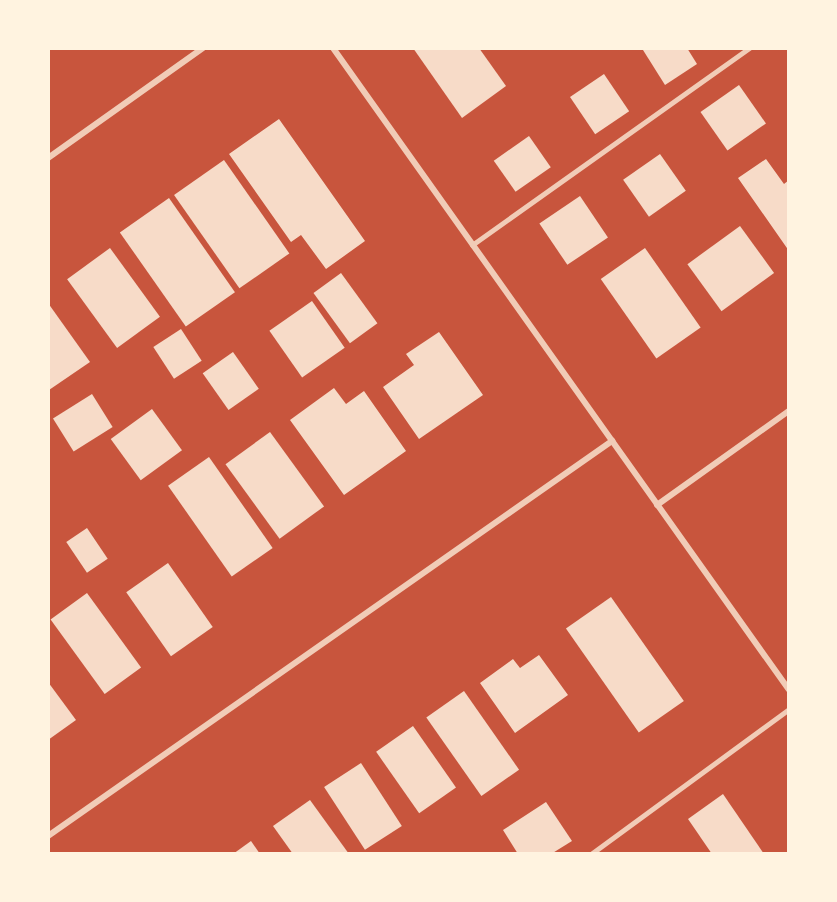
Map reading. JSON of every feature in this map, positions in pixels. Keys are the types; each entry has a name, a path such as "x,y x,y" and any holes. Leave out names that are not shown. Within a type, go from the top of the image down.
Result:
{"street":[{"path":"48,158 203,48"},
{"path":"333,48 789,690"},
{"path":"657,505 789,411"},
{"path":"48,836 612,441"}],"lane":[{"path":"472,245 749,48"},
{"path":"591,854 789,709"}],"building":[{"path":"413,48 479,48 506,86 462,118"},
{"path":"646,48 687,48 697,64 665,85 643,50"},
{"path":"604,74 629,111 595,134 570,97"},
{"path":"739,85 766,124 727,150 700,112"},
{"path":"279,119 365,241 326,269 301,235 291,242 229,154"},
{"path":"529,136 551,167 516,192 494,161"},
{"path":"660,154 686,191 649,217 623,180"},
{"path":"766,159 784,184 789,180 789,251 738,178"},
{"path":"224,160 289,253 239,288 174,195"},
{"path":"580,196 608,237 567,265 539,223"},
{"path":"169,198 235,292 186,327 120,232"},
{"path":"740,226 774,273 722,311 687,264"},
{"path":"110,248 160,317 117,348 67,279"},
{"path":"645,248 701,327 656,358 601,279"},
{"path":"341,273 377,323 350,343 313,293"},
{"path":"312,301 345,348 302,378 269,331"},
{"path":"48,303 90,362 49,390 48,388"},
{"path":"181,329 202,361 174,379 153,347"},
{"path":"439,332 483,395 419,439 383,387 414,365 406,354"},
{"path":"233,352 259,389 229,410 203,373"},
{"path":"334,388 346,404 364,391 406,451 344,495 290,420"},
{"path":"92,394 113,427 74,451 53,418"},
{"path":"152,409 182,450 141,480 111,439"},
{"path":"270,432 324,506 280,539 226,464"},
{"path":"209,457 273,548 232,577 168,486"},
{"path":"87,528 108,559 87,573 66,542"},
{"path":"168,563 213,627 171,656 126,592"},
{"path":"87,593 141,667 105,694 51,619"},
{"path":"611,597 684,701 639,733 566,629"},
{"path":"539,655 568,695 515,733 480,683 513,659 520,668"},
{"path":"48,682 76,720 48,740"},
{"path":"464,691 519,770 481,796 426,717"},
{"path":"413,726 456,787 419,813 376,752"},
{"path":"361,763 402,826 365,850 324,787"},
{"path":"723,794 764,854 712,854 688,819"},
{"path":"310,800 349,854 293,854 273,826"},
{"path":"546,802 572,841 551,854 518,854 503,830"},
{"path":"251,841 260,854 233,854"}]}
